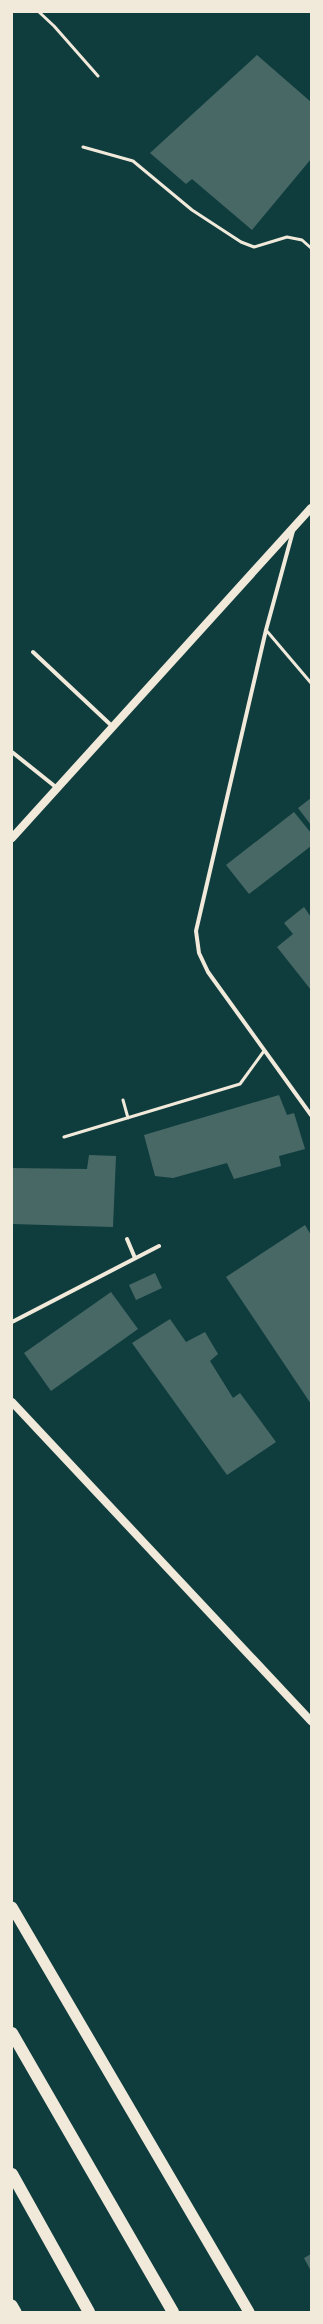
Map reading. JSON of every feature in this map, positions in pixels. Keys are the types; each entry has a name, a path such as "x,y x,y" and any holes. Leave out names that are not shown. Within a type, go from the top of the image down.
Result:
{"highway":[{"path":"12,1907 249,2312"},
{"path":"12,2033 173,2312"},
{"path":"12,2174 89,2312"},
{"path":"12,2305 16,2312"}],"main road":[{"path":"12,838 311,508"},
{"path":"12,1402 311,1721"}],"street":[{"path":"295,526 266,630 196,931 198,953 208,972 311,1115"},
{"path":"34,652 113,727"},
{"path":"12,752 58,788"},
{"path":"127,1239 135,1258"},
{"path":"12,1322 159,1246"}],"lane":[{"path":"39,12 54,26 98,76"},
{"path":"83,147 133,161 192,210 241,242 254,247 287,237 302,240 311,248"},
{"path":"266,630 311,683"},
{"path":"64,1137 240,1084 264,1051"},
{"path":"123,1100 128,1118"}],"building":[{"path":"257,55 311,102 311,159 252,230 192,179 186,184 150,153"},
{"path":"311,798 311,825 298,808"},
{"path":"294,812 311,833 311,846 249,894 226,865"},
{"path":"304,907 311,917 311,990 277,947 293,934 284,923"},
{"path":"279,1095 287,1115 294,1113 305,1149 279,1156 281,1166 234,1179 227,1163 173,1178 155,1176 144,1135"},
{"path":"89,1155 116,1156 113,1227 12,1224 12,1168 87,1169"},
{"path":"305,1225 311,1235 311,1404 226,1277"},
{"path":"155,1273 162,1288 136,1300 129,1285"},
{"path":"111,1292 138,1329 51,1391 24,1353"},
{"path":"170,1319 186,1342 205,1332 218,1354 210,1361 233,1398 240,1393 276,1442 227,1475 132,1343"},
{"path":"311,2254 311,2271 304,2258"}]}
